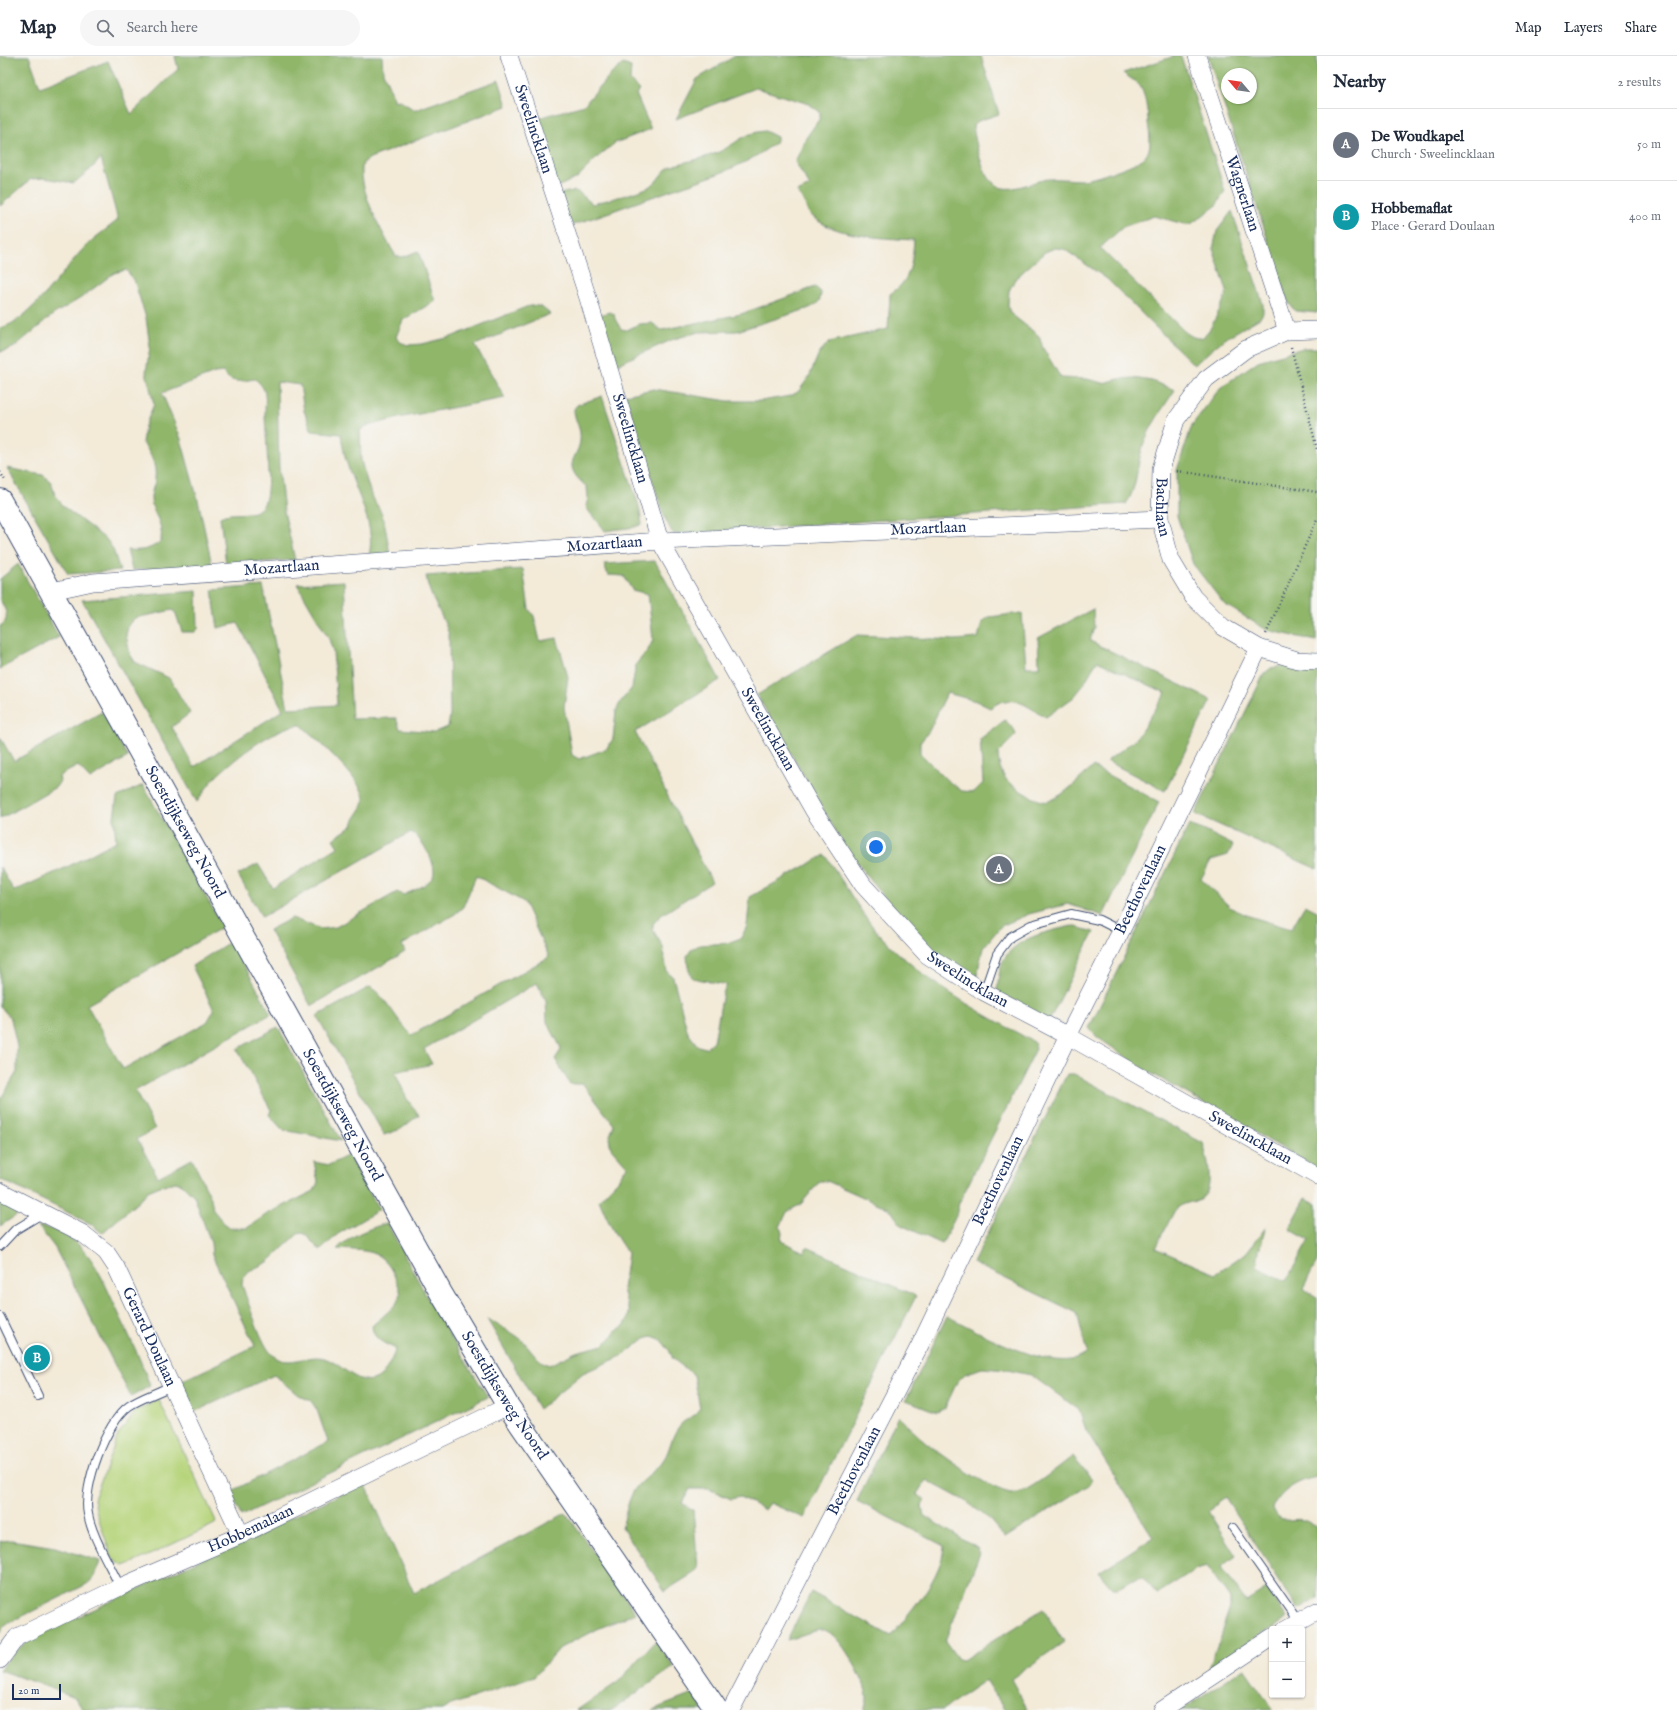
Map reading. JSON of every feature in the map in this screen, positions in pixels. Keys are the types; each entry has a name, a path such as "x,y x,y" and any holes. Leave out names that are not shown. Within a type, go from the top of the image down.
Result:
{"main road":[{"name":"Soestdijkseweg Noord","path":"0,500 52,591 441,1294 508,1406 717,1710"}],"street":[{"name":"Sweelincklaan","path":"509,56 588,298 660,541 814,811 863,885 927,955 984,992 1068,1036 1317,1176"},
{"name":"Wagnerlaan","path":"1197,56 1287,331"},
{"name":"Bachlaan","path":"1317,330 1287,331 1246,349 1206,379 1176,420 1161,468 1160,519 1172,560 1193,597 1223,627 1259,648 1297,660 1317,661"},
{"name":"Mozartlaan","path":"52,591 93,582 660,541 1160,519"},
{"name":"Beethovenlaan","path":"731,1710 920,1345 1068,1036 1259,648"},
{"name":"Gerard Doulaan","path":"0,1191 82,1233 106,1252 116,1267 241,1535"},
{"name":"Hobbemalaan","path":"0,1660 17,1637 120,1587 241,1535 508,1406"},
{"path":"1292,1625 1317,1610"},
{"path":"1162,1710 1269,1639"}],"lane":[{"path":"984,992 997,954 1010,937 1031,925 1072,914 1099,920 1121,931"},
{"path":"0,1246 15,1230 43,1213"},
{"path":"0,1317 38,1396"},
{"path":"120,1587 88,1514 89,1486 100,1454 117,1420 129,1406 171,1386"},
{"path":"1233,1528 1292,1625"}],"path":[{"path":"1287,331 1317,449"},
{"path":"1161,468 1317,492"},
{"path":"1259,648 1317,520"}],"green space":[{"path":"0,56 29,56 40,87 108,61 131,114 178,69 175,56 382,56 383,72 395,101 399,100 413,109 418,109 499,80 507,106 370,158 363,163 363,184 372,210 384,236 396,256 403,257 418,251 435,301 403,320 396,337 400,342 408,345 422,344 451,337 530,306 539,306 550,314 475,345 505,398 403,417 367,426 360,430 361,461 372,498 379,508 384,520 390,554 369,555 371,543 370,530 363,505 348,468 341,434 312,431 304,411 300,385 277,382 279,468 284,511 295,560 226,564 220,517 230,514 253,512 262,507 267,490 268,462 264,390 255,379 237,381 230,379 223,372 215,373 162,393 181,439 199,504 212,565 132,570 127,550 146,549 161,541 161,527 151,503 151,495 155,481 155,469 150,454 142,442 145,426 154,404 146,372 150,347 146,318 134,280 126,270 114,273 81,298 54,314 13,348 0,352 0,328 12,323 35,305 86,246 118,220 101,158 92,168 74,183 44,178 31,179 0,206"},
{"path":"735,56 981,56 999,114 978,121 973,126 980,158 986,174 996,185 1002,188 1015,188 1049,179 1082,180 1104,175 1145,157 1149,149 1150,140 1145,98 1140,86 1123,73 1175,56 1181,56 1225,191 1216,206 1191,224 1184,224 1154,216 1123,227 1100,248 1184,331 1191,336 1201,338 1208,333 1224,301 1227,291 1213,249 1217,231 1232,211 1263,304 1263,313 1260,318 1224,339 1194,365 1107,279 1064,249 1055,248 1045,252 1015,279 1009,291 1008,305 1010,313 1039,336 1043,348 1061,378 1087,379 1103,383 1119,379 1133,378 1152,381 1175,390 1149,431 1143,446 1133,491 1126,504 674,534 672,532 664,516 625,395 654,389 728,401 761,401 790,396 798,392 809,377 819,353 829,342 888,329 890,294 902,283 911,264 914,240 873,237 844,232 818,221 808,212 797,192 810,186 795,162 806,138 820,118 820,112 809,104 756,88 676,119 697,79"},
{"path":"1208,56 1317,56 1317,313 1295,311 1288,302 1224,104 1257,104 1257,68 1221,68 1221,96"},
{"path":"623,64 631,67 630,81 640,90 636,94 651,129 615,143 599,156 577,178 557,187 535,119 584,105 609,76"},
{"path":"765,131 777,137 777,141 753,158 713,176 570,226 560,194 576,191 593,204 632,193 652,185 666,170 672,166 719,152 745,136"},
{"path":"815,287 821,292 819,301 807,309 737,331 699,332 674,339 615,365 599,315 610,312 614,314 615,319 621,329 627,330 639,324 652,323 661,330 741,314"},
{"path":"1303,348 1317,348 1316,641 1267,630 1224,604 1193,564 1177,516 1177,470 1192,425 1220,388 1258,361"},
{"path":"602,396 639,506 642,524 635,527 605,531 588,510 586,506 588,498 587,487 573,471 573,460 580,442 579,427 574,409 577,405"},
{"path":"7,468 43,475 51,482 55,495 64,507 107,540 113,549 120,571 68,574"},
{"path":"655,561 720,680 635,732 712,882 660,916 653,924 653,930 663,947 667,972 673,977 688,1033 698,1046 706,1048 714,1041 723,993 727,985 692,978 688,967 687,956 691,950 699,945 727,943 741,938 747,926 750,897 825,855 871,924 895,950 913,966 952,994 992,1019 1034,1042 1036,1049 959,1203 956,1216 942,1244 901,1225 890,1209 827,1181 820,1181 801,1204 787,1212 780,1227 782,1233 781,1241 804,1252 807,1247 916,1296 804,1518 770,1503 765,1510 740,1497 731,1499 709,1489 690,1489 682,1503 693,1510 698,1568 694,1573 665,1591 622,1528 628,1505 635,1489 658,1467 664,1459 680,1425 700,1409 694,1375 673,1359 669,1350 660,1339 652,1336 645,1338 624,1355 583,1373 539,1409 487,1319 512,1333 527,1345 538,1358 549,1365 576,1352 603,1345 611,1338 615,1331 624,1326 628,1319 629,1312 623,1289 628,1253 615,1234 599,1200 618,1180 627,1166 611,1148 609,1138 614,1125 583,1084 570,1084 555,1059 561,1050 547,1022 546,1001 537,983 424,1049 432,1064 395,1072 407,1099 419,1115 401,1129 384,1135 317,1016 370,987 381,996 412,1035 549,957 524,902 476,876 463,907 455,914 402,945 405,952 311,1006 269,930 292,918 321,929 336,927 397,892 403,895 423,886 432,878 434,873 432,860 420,840 411,832 262,917 238,875 258,864 273,888 338,847 333,839 352,826 354,819 363,806 364,798 361,790 355,780 337,759 301,725 291,726 279,731 253,746 218,774 197,802 82,600 197,591 198,629 195,632 182,632 176,614 173,610 135,618 129,624 126,635 130,654 135,662 169,678 190,713 172,727 194,767 283,710 238,623 218,628 212,590 263,586 288,708 337,705 333,652 329,639 297,584 344,581 352,719 396,718 400,729 434,732 448,727 450,715 449,635 430,592 426,576 523,569 529,609 534,616 540,641 557,638 568,677 564,707 572,755 579,759 606,749 613,739 616,711 621,701 632,688 636,664 648,650 653,640 648,594 632,590 624,576 608,575 604,564"},
{"path":"18,564 59,637 0,669 0,626 6,620 6,613 0,599 0,579"},
{"path":"1093,609 1094,627 1090,641 1211,700 1165,791 1107,761 1136,739 1166,693 1097,661 1082,687 1074,697 1046,717 1018,702 1005,701 990,708 976,701 947,693 929,731 920,743 920,753 948,781 962,791 974,792 983,783 980,739 1005,720 1014,729 1016,735 998,753 1000,768 1010,784 1028,795 1041,801 1049,801 1067,791 1093,767 1159,802 1103,916 1068,904 1029,914 1001,926 983,948 976,980 935,954 880,892 845,847 757,695 857,635 955,640 978,638 982,622 989,617 1022,613 1026,667 1039,667 1038,638"},
{"path":"1281,666 1317,670 1317,869 1195,814 1264,674 1271,668"},
{"path":"102,712 128,757 90,779 78,766 59,776 60,781 56,787 0,819 0,737 14,761"},
{"path":"143,785 223,927 87,1005 123,1069 207,1022 214,1010 192,966 231,941 271,1014 135,1091 155,1129 137,1139 158,1177 192,1159 211,1198 213,1210 224,1223 231,1228 247,1228 267,1214 314,1191 318,1182 314,1162 329,1165 349,1155 379,1210 338,1234 321,1250 306,1235 303,1233 298,1234 268,1262 249,1271 243,1278 242,1285 258,1330 266,1346 276,1358 289,1361 317,1357 324,1358 360,1379 373,1380 378,1378 385,1371 396,1349 383,1343 377,1338 374,1335 372,1326 392,1308 398,1300 400,1297 399,1287 390,1268 378,1256 364,1251 337,1249 354,1236 387,1223 432,1306 488,1397 241,1516 230,1492 328,1442 317,1410 311,1401 298,1395 274,1375 192,1413 178,1383 255,1346 212,1255 211,1243 194,1196 182,1184 175,1182 160,1186 148,1191 139,1201 102,1233 91,1224 0,1179 0,1100 17,1072 17,1046 11,1019 0,1006 0,867 14,891 67,867 116,841 114,817 117,797"},
{"path":"1189,825 1203,830 1233,845 1228,855 1211,860 1201,879 1231,908 1249,916 1291,929 1305,905 1317,911 1317,1168 1144,1069 1097,1037 1089,1028"},
{"path":"1072,926 1094,932 1049,1021 997,992 1001,967 1004,959 1010,951 1025,940 1054,930"},
{"path":"278,1027 341,1141 283,1130 269,1115 271,1110 237,1049"},
{"path":"1067,1074 1074,1074 1203,1143 1207,1157 1209,1174 1207,1190 1204,1196 1198,1200 1183,1205 1175,1210 1155,1248 1215,1274 1246,1253 1266,1227 1259,1250 1257,1267 1286,1281 1309,1240 1289,1229 1306,1198 1317,1204 1317,1262 1303,1289 1317,1297 1317,1477 1310,1478 1290,1487 1280,1497 1273,1509 1276,1515 1282,1520 1303,1520 1317,1527 1317,1599 1299,1610 1225,1498 1208,1511 1236,1556 1222,1567 1246,1602 1267,1589 1287,1618 1275,1626 1269,1626 1269,1630 1209,1668 1230,1607 1230,1599 1207,1566 1196,1569 1157,1594 1143,1578 1139,1577 1118,1588 1113,1588 1099,1572 1153,1537 1086,1430 1079,1410 1031,1375 1007,1370 982,1368 965,1374 957,1382 945,1408 937,1412 906,1400 947,1316 1017,1350 1038,1356 1057,1360 1074,1359 1087,1353 1077,1313 973,1263"},
{"path":"0,1202 14,1209 17,1215 0,1226"},
{"path":"38,1226 54,1231 70,1239 79,1245 91,1259 130,1338 150,1386 131,1397 55,1248"},
{"path":"159,1400 217,1523 124,1566 116,1562 111,1555 97,1514 94,1499 118,1435 135,1412"},
{"path":"898,1416 934,1449 971,1474 997,1489 1017,1493 1030,1488 1073,1456 1092,1479 1089,1485 1005,1538 988,1518 967,1502 926,1480 917,1494 925,1500 922,1506 924,1516 977,1548 980,1553 945,1641 958,1659 963,1660 1043,1609 1064,1642 1011,1679 1028,1710 1005,1710 986,1680 942,1710 864,1710 867,1698 863,1681 844,1648 829,1632 819,1630 787,1640 811,1592 891,1636 924,1594 938,1570 944,1546 857,1501"},
{"path":"365,1483 414,1593 566,1513 636,1613 595,1630 560,1648 534,1677 451,1705 442,1710 84,1710 75,1697 0,1670 8,1659 28,1640"},
{"path":"11,1540 55,1547 100,1561 95,1577 87,1584 9,1623 0,1632 0,1541"},
{"path":"656,1641 674,1667 612,1710 577,1710 618,1682"},
{"path":"1244,1668 1273,1710 1181,1710"},
{"path":"693,1694 704,1710 652,1710"}],"place":[{"name":"De Woudkapel","path":"999,869"},
{"name":"Hobbemaflat","path":"37,1358"}]}
